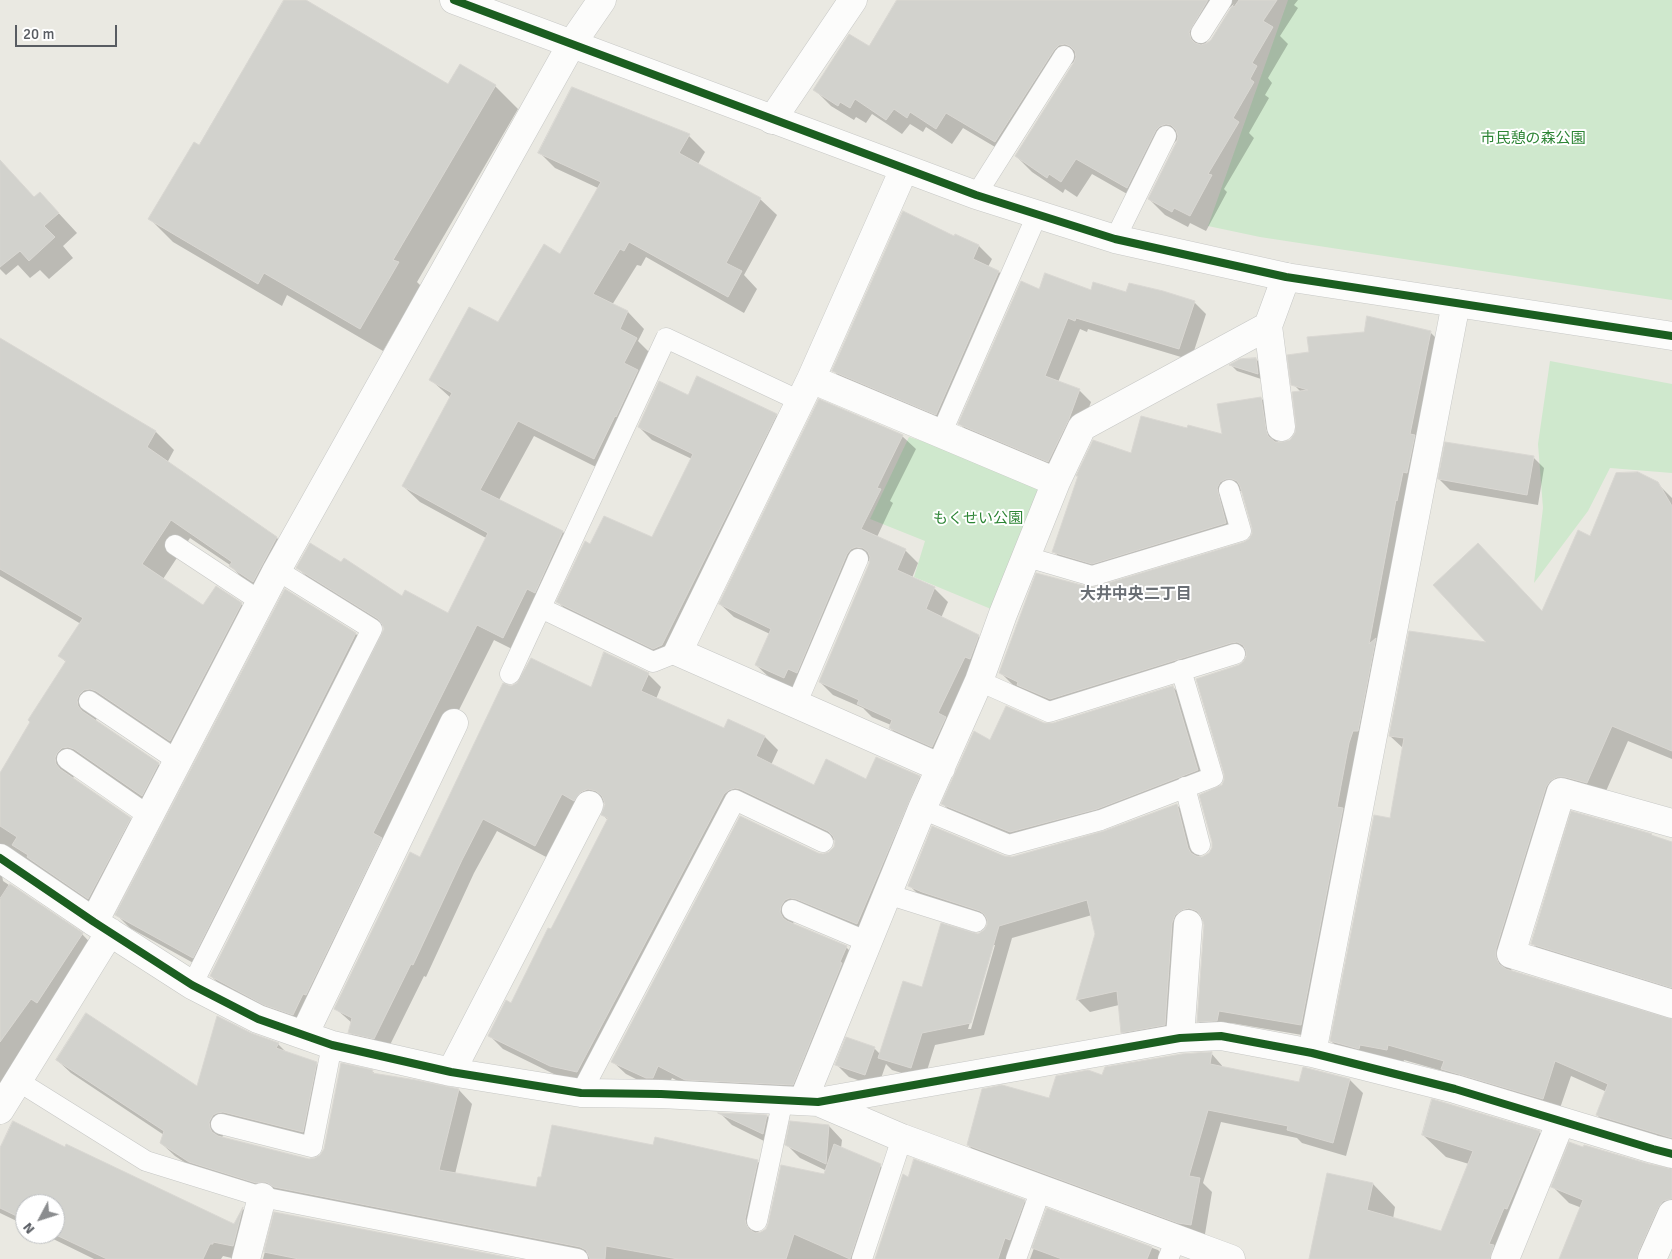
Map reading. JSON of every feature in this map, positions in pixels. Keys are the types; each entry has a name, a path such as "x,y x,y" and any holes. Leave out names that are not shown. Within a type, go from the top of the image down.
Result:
{"street":[{"path":"454,0 976,196 1115,239 1286,277 1672,336"},
{"path":"0,1110 102,927 149,816 260,601 571,45 602,0"},
{"path":"772,120 853,0"},
{"path":"904,169 805,390 678,652 941,768"},
{"path":"1281,427 1268,326 1286,277"},
{"path":"1312,1053 1456,303"},
{"path":"802,1101 922,809 979,681 1003,614 1056,482 1082,427 1268,326"},
{"path":"805,390 942,434 1056,482"},
{"path":"304,1035 454,723"},
{"path":"1672,824 1561,792 1511,954 1672,1004"},
{"path":"451,1072 588,805"},
{"path":"0,858 102,927 192,984 258,1018 332,1045 451,1072 581,1093 802,1101 1180,1038 1220,1036 1312,1053 1454,1089 1672,1154"},
{"path":"1180,1038 1188,924"},
{"path":"802,1101 1041,1189 1172,1249 1231,1259"},
{"path":"1506,1259 1561,1121"},
{"path":"246,1259 262,1197"},
{"path":"1652,1259 1672,1214"}],"lane":[{"path":"1201,33 1222,0"},
{"path":"976,196 1064,56"},
{"path":"1115,239 1166,136"},
{"path":"942,434 1036,216"},
{"path":"510,674 666,338 805,390"},
{"path":"1027,556 1092,576 1241,531 1229,490"},
{"path":"175,545 260,601"},
{"path":"796,705 858,559"},
{"path":"192,984 372,629 277,570"},
{"path":"541,608 654,662 678,652"},
{"path":"979,681 1048,712 1235,654"},
{"path":"922,809 1009,845 1101,820 1213,777 1181,670"},
{"path":"88,701 178,761"},
{"path":"67,759 149,816"},
{"path":"1185,787 1200,845"},
{"path":"581,1093 735,800 823,842"},
{"path":"887,894 976,922"},
{"path":"792,910 868,942"},
{"path":"221,1124 312,1147 332,1045"},
{"path":"18,1080 146,1161 262,1197 578,1259"},
{"path":"757,1221 802,1101"},
{"path":"862,1259 902,1138"},
{"path":"1016,1259 1041,1189"}],"green space":[{"name":"市民憩の森公園","path":"1288,0 1672,0 1672,300 1260,237 1208,226"},
{"path":"1550,361 1672,384 1672,473 1610,468 1588,511 1534,583 1543,508 1538,444"},
{"name":"もくせい公園","path":"909,437 1056,482 1003,614 914,577 925,541 870,519"}],"building":[{"path":"284,0 306,0 448,84 460,64 496,85 393,260 399,262 360,329 264,273 258,284 148,219 194,142 199,145"},
{"path":"897,0 1208,0 1189,32 1191,39 1201,45 1211,40 1232,6 1234,7 1239,0 1277,0 1263,21 1273,27 1252,63 1257,66 1250,79 1254,82 1233,118 1239,122 1208,174 1212,175 1190,216 1174,208 1172,212 1148,199 1177,141 1176,130 1171,125 1160,126 1156,130 1127,188 1076,159 1061,182 1049,174 1047,178 1015,156 1074,62 1076,57 1075,51 1065,44 1059,45 1054,50 995,142 946,113 936,129 910,112 907,118 894,109 886,120 855,99 850,108 840,102 838,106 813,90 849,34 869,46"},
{"path":"572,87 690,134 679,153 761,198 726,263 742,271 728,297 629,242 624,251 620,249 593,294 628,311 620,329 637,338 624,363 638,370 594,459 518,421 480,490 563,531 535,593 527,589 503,638 477,625 373,833 382,838 306,995 303,994 293,1015 264,1005 210,976 384,629 378,619 296,568 310,543 341,562 344,558 402,596 405,590 448,613 488,533 402,486 452,393 429,380 469,307 498,322 544,244 560,254 601,182 538,153"},
{"path":"0,160 34,197 40,192 59,213 44,226 55,237 29,261 20,251 0,267"},
{"path":"903,211 954,236 955,234 979,245 973,259 999,271 936,415 832,371"},
{"path":"1045,273 1091,290 1093,282 1126,292 1129,283 1195,301 1179,349 1076,318 1075,321 1068,318 1045,376 1080,389 1069,419 1048,462 958,424 1021,281 1039,289"},
{"path":"1367,316 1431,331 1410,434 1415,435 1407,473 1403,472 1396,500 1369,644 1376,638 1358,731 1353,731 1349,743 1337,807 1343,808 1301,1025 1219,1011 1217,1021 1197,1022 1204,925 1197,911 1189,908 1175,915 1172,923 1165,1025 1121,1033 1117,991 1076,1000 1095,934 1087,900 999,926 971,1023 922,1033 911,1068 878,1058 903,981 922,987 941,923 978,934 987,925 987,919 980,911 908,886 932,826 1004,856 1012,857 1104,831 1177,804 1188,848 1191,853 1202,857 1209,853 1212,848 1212,842 1199,795 1222,785 1224,774 1196,679 1239,665 1246,657 1243,645 1237,642 1231,643 1050,699 1017,685 1018,682 999,673 1036,573 1095,587 1244,542 1252,534 1240,486 1237,481 1226,479 1220,482 1217,488 1226,523 1092,564 1052,552 1078,476 1076,476 1093,440 1131,453 1141,416 1187,428 1188,425 1222,434 1217,404 1261,397 1268,436 1275,442 1290,440 1295,433 1296,426 1292,392 1308,390 1291,385 1287,355 1309,352 1307,337 1364,332"},
{"path":"0,338 156,431 147,447 277,537 253,582 229,566 232,562 171,520 142,564 203,605 216,586 242,603 170,741 96,691 84,690 79,695 77,700 78,706 82,711 159,763 142,796 74,749 62,748 57,753 55,758 56,764 60,769 131,818 88,899 12,845 17,837 0,826 0,773 30,722 28,720 66,661 58,656 83,618 0,569"},
{"path":"1256,358 1258,374 1229,365 1240,359"},
{"path":"697,376 777,414 662,645 653,649 556,602 585,541 590,544 604,516 652,537 693,454 638,427 659,381 688,395"},
{"path":"819,399 903,435 877,488 881,489 861,529 906,549 897,570 935,587 926,609 979,635 970,659 965,657 938,713 946,717 932,747 889,728 892,720 857,704 859,700 819,682 869,564 870,557 863,548 856,547 847,554 797,673 788,669 784,678 755,665 771,629 719,604"},
{"path":"1445,442 1534,456 1527,495 1438,479"},
{"path":"1638,472 1658,482 1672,506 1672,751 1612,726 1587,783 1565,777 1557,777 1550,781 1546,787 1496,949 1496,957 1499,964 1506,969 1672,1019 1672,1138 1596,1115 1608,1084 1555,1061 1543,1099 1441,1069 1444,1061 1388,1045 1387,1050 1360,1045 1359,1049 1330,1041 1374,815 1390,818 1404,738 1389,736 1409,631 1486,642 1433,585 1478,543 1542,611 1578,530 1590,536 1616,473"},
{"path":"285,589 356,633 193,958 115,915"},
{"path":"604,652 649,673 641,691 724,728 728,719 765,736 756,756 814,785 826,759 866,779 876,757 920,776 857,924 796,899 790,898 785,900 781,906 780,912 787,921 847,946 793,1085 685,1080 658,1066 653,1078 646,1078 611,1062 740,816 818,853 829,852 834,847 835,841 828,831 735,788 724,794 577,1072 550,1066 488,1036 506,1000 511,1003 548,928 551,929 608,818 601,815 605,804 602,796 596,791 588,789 581,792 574,801 562,794 535,846 483,819 413,965 411,964 374,1039 348,1033 352,1018 334,1009 410,852 420,857 503,683 511,686 517,683 531,658 591,687"},
{"path":"1173,686 1198,770 1097,809 1010,832 941,804 974,731 990,740 1006,706 1044,723 1053,723"},
{"path":"1571,811 1652,834 1672,842 1672,988 1531,944"},
{"path":"10,884 83,933 37,1003 31,999 0,1042 0,899"},
{"path":"86,1013 197,1086 217,1016 251,1033 279,1043 276,1048 317,1062 303,1132 223,1112 213,1115 209,1122 212,1132 218,1136 309,1159 320,1155 324,1149 341,1063 373,1070 372,1073 459,1089 439,1170 536,1187 538,1177 541,1177 552,1125 653,1145 655,1137 758,1160 745,1219 749,1229 755,1233 766,1229 768,1224 781,1165 824,1174 834,1144 881,1164 850,1259 794,1234 786,1259 678,1259 606,1246 605,1259 590,1259 586,1250 580,1247 274,1187 266,1182 256,1183 189,1162 160,1143 164,1131 56,1060"},
{"path":"846,1037 875,1047 865,1075 835,1065"},
{"path":"1212,1052 1210,1064 1299,1082 1303,1067 1350,1079 1333,1143 1287,1130 1288,1126 1208,1110 1189,1176 1200,1178 1191,1225 1178,1223 967,1145 982,1089 1002,1085 1049,1098 1056,1076 1088,1070 1102,1075 1105,1067 1182,1054"},
{"path":"1432,1099 1540,1131 1507,1209 1504,1208 1489,1244 1494,1245 1490,1259 1309,1259 1327,1173 1373,1183 1367,1210 1441,1231 1473,1151 1422,1135"},
{"path":"718,1113 767,1115 763,1134 731,1119"},
{"path":"13,1121 65,1147 66,1144 234,1224 243,1207 233,1246 213,1242 213,1244 210,1244 203,1259 107,1259 65,1239 65,1194 15,1194 15,1215 0,1208 0,1148"},
{"path":"790,1121 829,1125 826,1164 785,1145"},
{"path":"1569,1142 1672,1169 1672,1199 1663,1201 1658,1208 1637,1259 1559,1259 1583,1200 1551,1187"},
{"path":"914,1159 1025,1200 1010,1240 1005,1238 998,1259 875,1259 903,1174 908,1177"},
{"path":"1047,1208 1152,1247 1147,1259 1062,1259 1032,1248"},
{"path":"274,1212 516,1259 299,1259 264,1252"}],"cycle path":[{"path":"454,0 976,195 1115,239 1286,277 1672,336"},
{"path":"0,858 94,922 192,985 258,1019 332,1045 451,1072 581,1093 661,1094 818,1102 1180,1038 1221,1036 1312,1053 1455,1089 1672,1154"}],"district":[{"name":"大井中央二丁目","path":"1136,595"}]}
